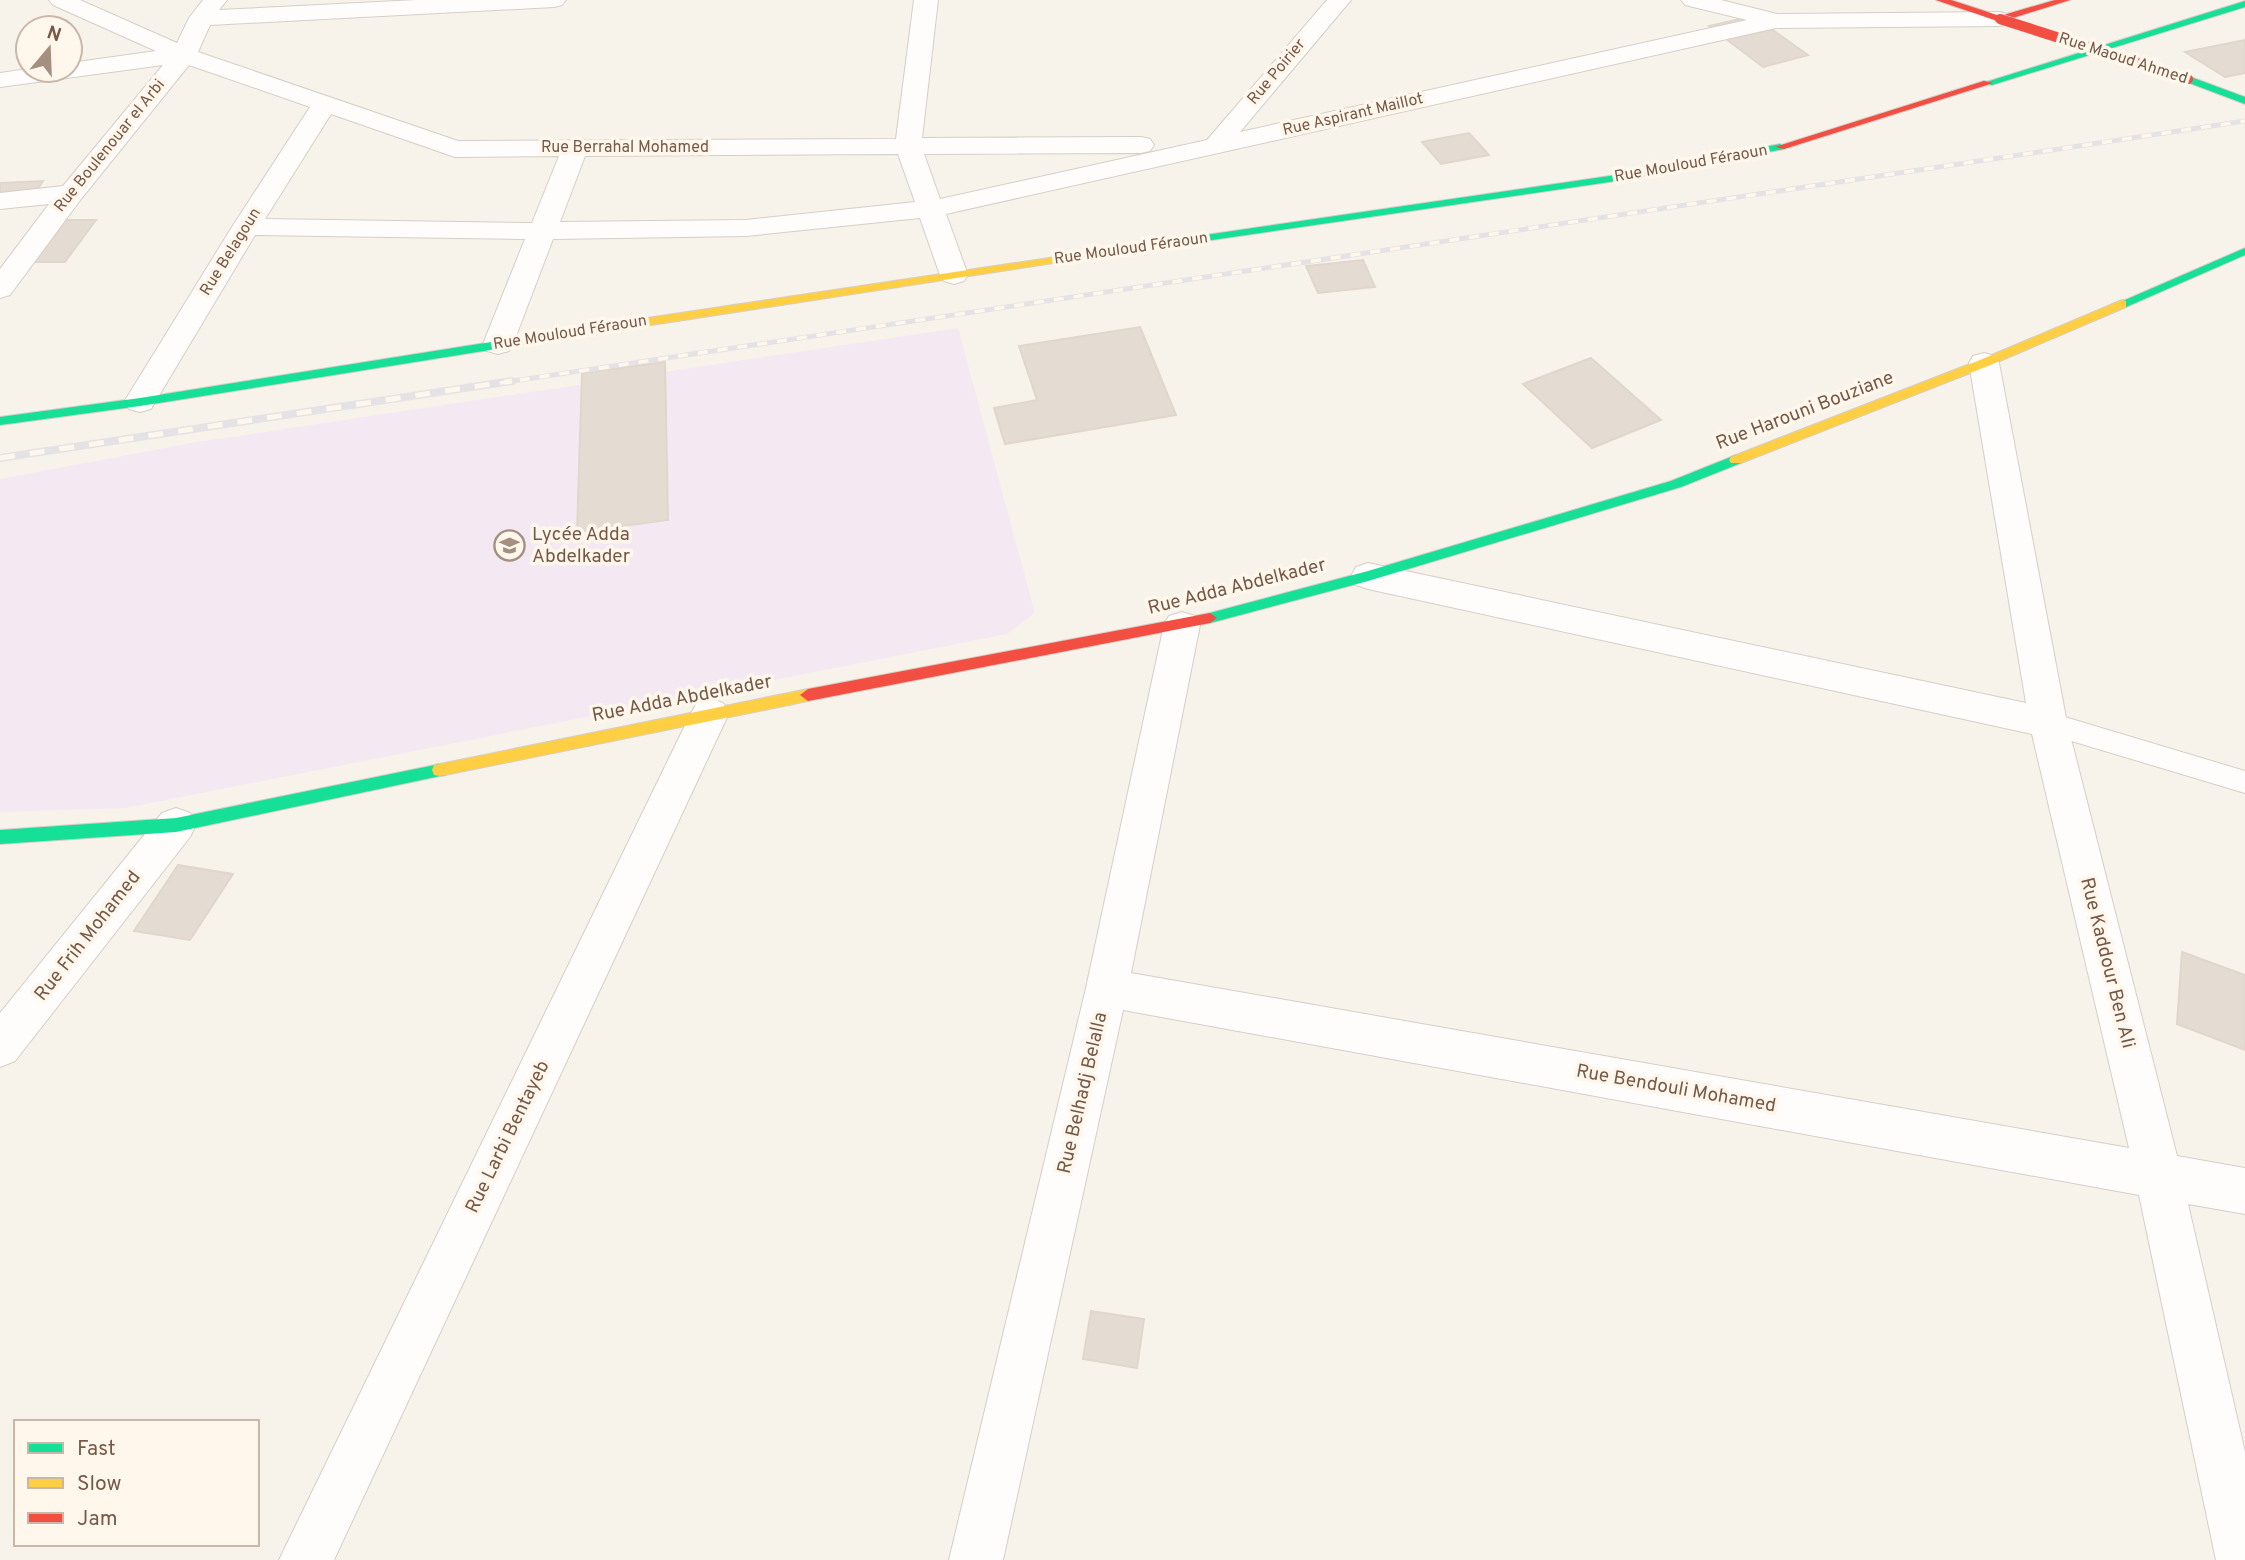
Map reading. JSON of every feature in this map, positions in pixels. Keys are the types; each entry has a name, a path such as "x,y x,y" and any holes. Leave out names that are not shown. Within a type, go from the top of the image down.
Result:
{"main road":[{"name":"Rue Maoud Ahmed","path":"1941,0 2188,79 2245,101"},
{"path":"2000,19 2065,0"},
{"name":"Rue Mouloud Féraoun","path":"0,421 140,402 498,344 954,275 1616,178 1762,153 2245,4"},
{"name":"Rue Harouni Bouziane","path":"1368,576 1676,484 1984,363 2245,251"},
{"name":"Rue Adda Abdelkader","path":"0,837 176,825 710,713 1182,625 1368,576"}],"street":[{"name":"Rue Berrahal Mohamed","path":"61,0 184,55 455,149 1216,145"},
{"path":"208,9 554,0"},
{"path":"926,0 908,146 954,275"},
{"name":"Rue Poirier","path":"1216,145 1339,0"},
{"path":"1693,0 1776,21 2000,19"},
{"name":"Rue Boulenouar el Arbi","path":"0,289 71,192 184,55 208,9"},
{"name":"Rue Aspirant Maillot","path":"246,227 543,231 746,228 930,209 1776,21"},
{"path":"0,80 184,55"},
{"name":"Rue Belagoun","path":"140,402 246,227 325,104"},
{"path":"498,344 575,148"},
{"path":"0,201 71,192"},
{"name":"Rue Kaddour Ben Ali","path":"1984,363 2048,723 2158,1174 2243,1560"},
{"path":"1368,576 2048,723"},
{"name":"Rue Belhadj Belalla","path":"976,1560 1107,988 1182,625"},
{"name":"Rue Larbi Bentayeb","path":"306,1560 710,713"},
{"name":"Rue Frih Mohamed","path":"0,1047 176,825"},
{"name":"Rue Bendouli Mohamed","path":"1107,988 2245,1191"}],"lane":[{"path":"2048,723 2245,782"}],"shaded area":[{"name":"Lycée Adda Abdelkader","path":"958,328 1035,613 1007,634 126,808 0,812 0,479 197,442"}],"building":[{"path":"1753,16 1808,55 1763,67 1709,26"},
{"path":"2245,40 2245,73 2225,77 2185,52"},
{"path":"1469,133 1489,155 1441,164 1422,142"},
{"path":"43,181 28,204 0,205 0,183"},
{"path":"54,220 96,220 65,262 23,262"},
{"path":"1363,260 1375,287 1318,293 1306,266"},
{"path":"1140,327 1176,415 1005,444 994,408 1037,400 1019,346"},
{"path":"1591,358 1661,420 1592,448 1523,384"},
{"path":"665,362 668,520 577,532 582,373"},
{"path":"178,865 233,874 190,940 134,931"},
{"path":"2182,952 2245,975 2245,1050 2177,1024"},
{"path":"1091,1311 1144,1319 1137,1368 1083,1359"}],"railway":[{"path":"500,383 2245,121"},
{"path":"0,458 512,381"}],"traffic: fast":[{"path":"1988,83 2245,4"},
{"path":"2188,79 2245,101"},
{"path":"1089,255 1630,176 1780,147"},
{"path":"2122,304 2245,251"},
{"path":"0,421 140,402 560,335"},
{"path":"1210,618 1368,576 1676,484 1736,460"},
{"path":"0,837 176,825 440,770"}],"traffic: slow":[{"path":"560,335 1089,255"},
{"path":"1736,460 1984,363 2122,304"},
{"path":"440,770 808,695"}],"traffic: jam":[{"path":"1941,0 2000,19 2065,0"},
{"path":"2000,19 2188,79"},
{"path":"1780,147 1988,83"},
{"path":"808,695 1210,618"}],"place":[{"name":"Lycée Adda Abdelkader","path":"509,546"}]}
